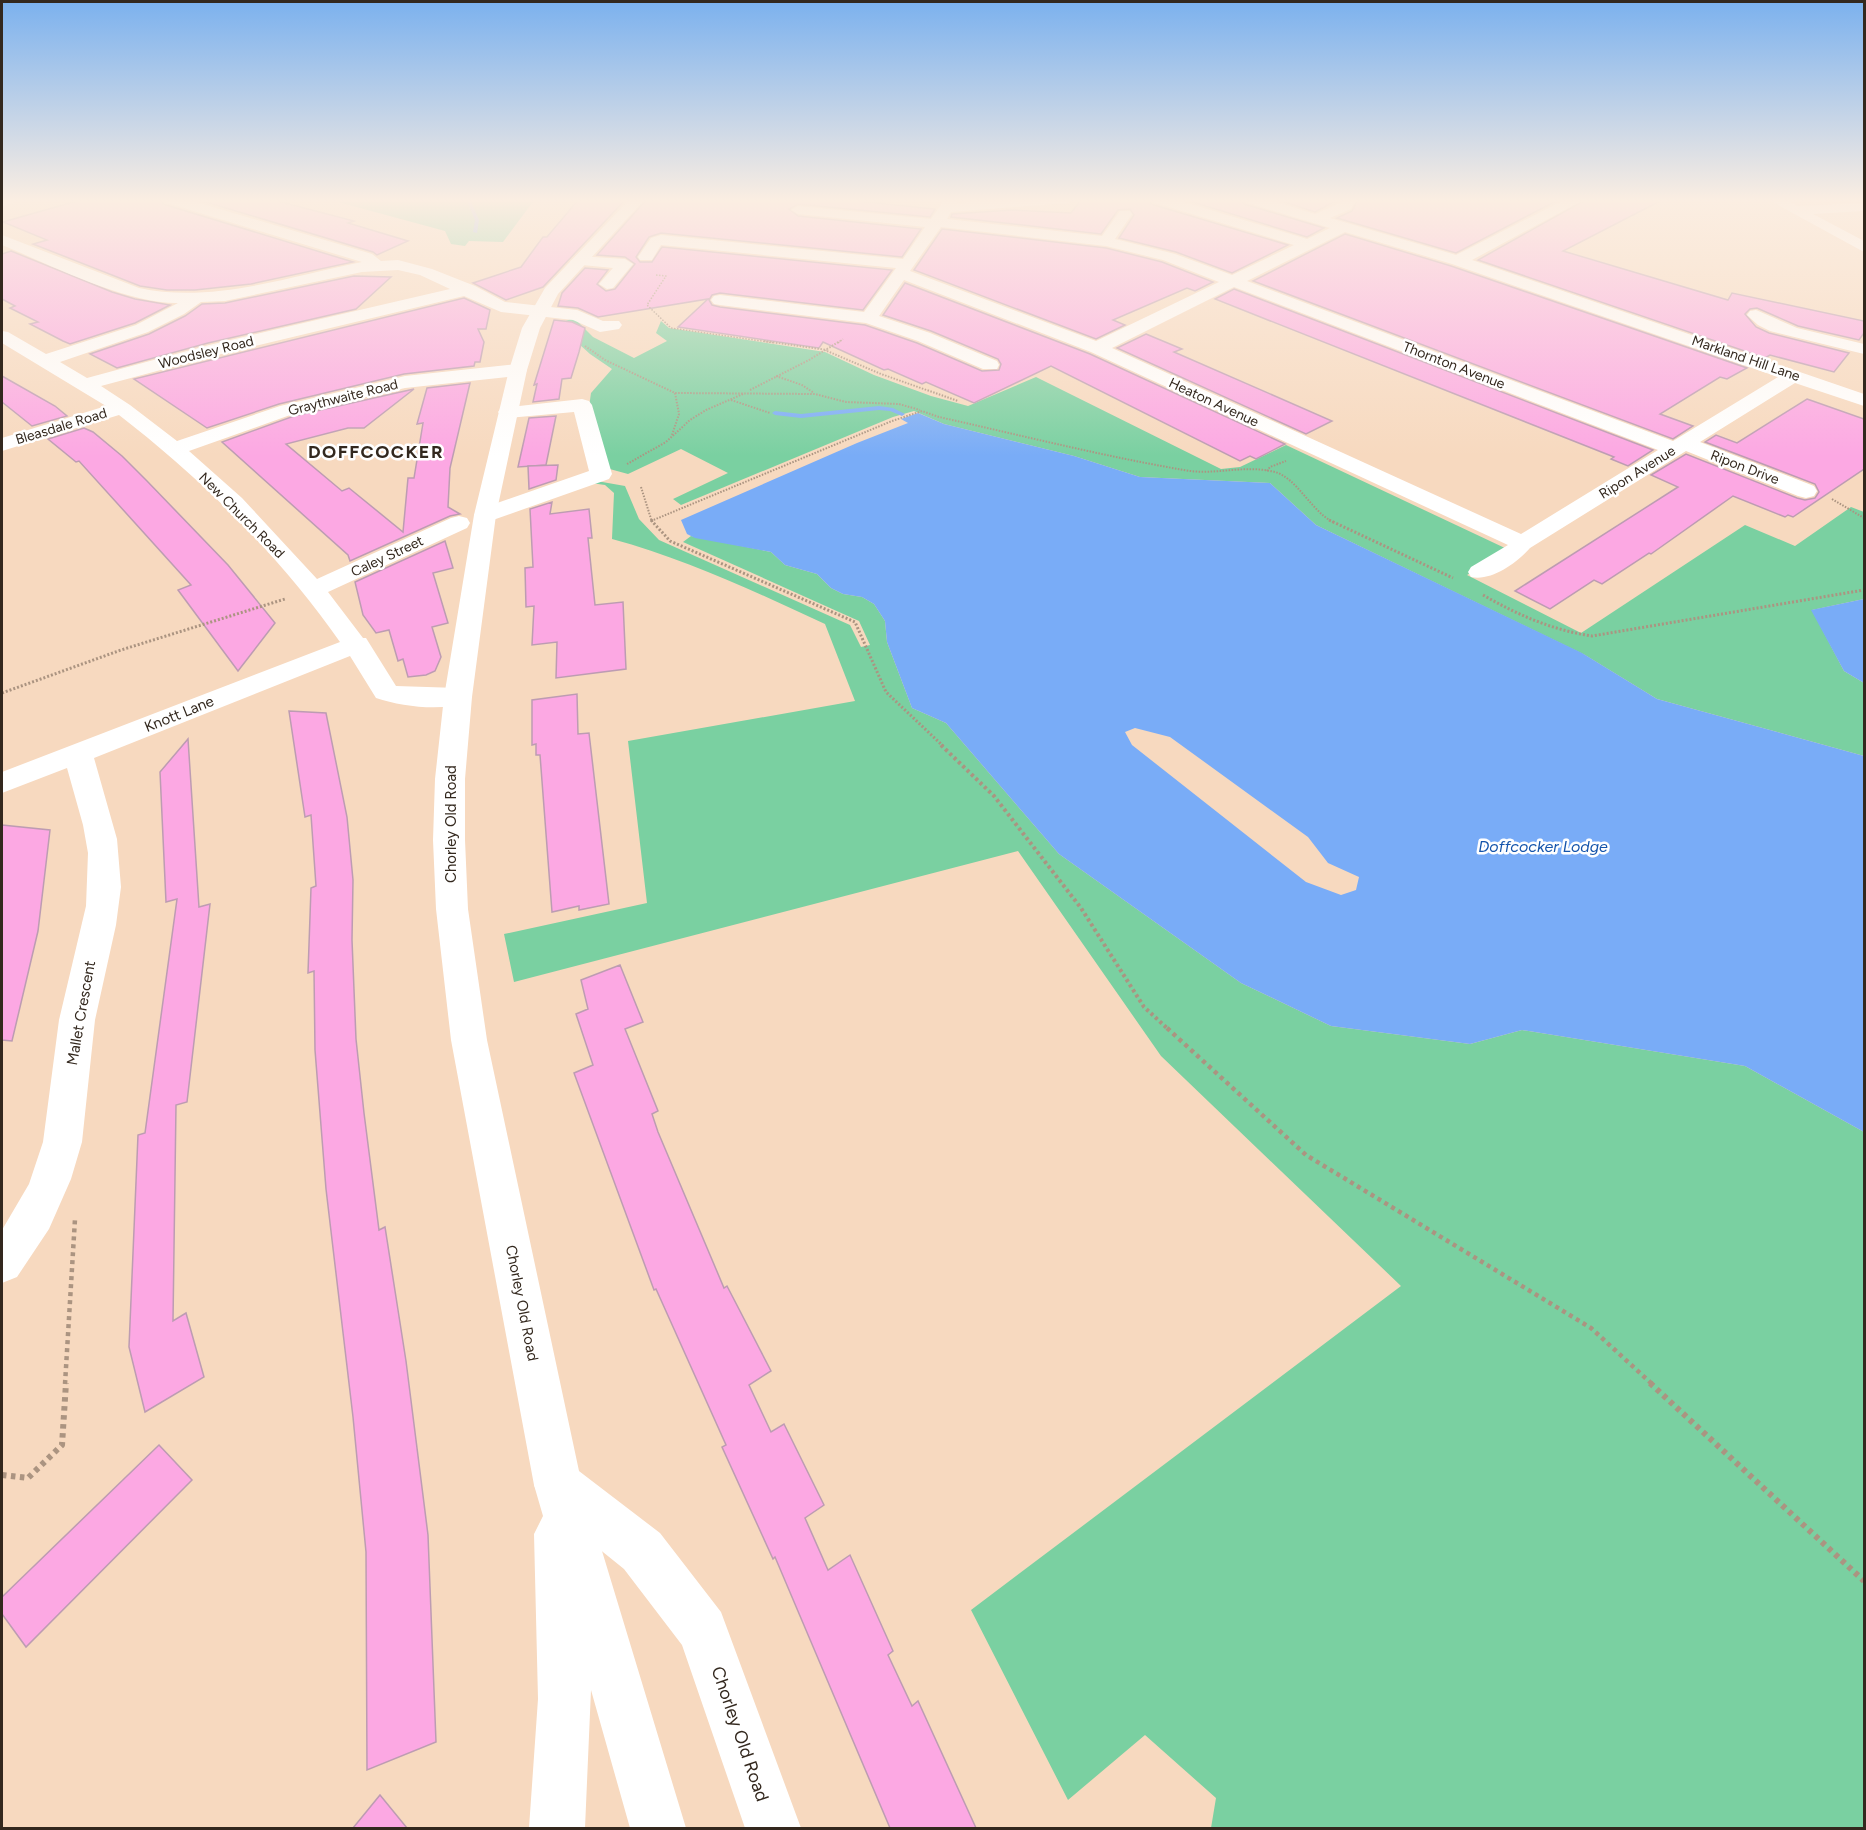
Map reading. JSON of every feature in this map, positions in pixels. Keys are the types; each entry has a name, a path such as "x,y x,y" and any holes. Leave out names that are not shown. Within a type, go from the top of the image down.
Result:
{"street":[{"path":"116,284 146,296 194,299 240,294 287,284"},
{"path":"455,284 501,307 543,306 577,315 600,327 613,325"},
{"name":"Chorley Old Road","path":"560,284 543,306 527,340 485,515 458,697 450,779 452,909 470,1040 558,1485 658,1828"},
{"path":"869,318 893,284"},
{"name":"Heaton Avenue","path":"944,284 1097,348 1522,543"},
{"path":"1097,348 1227,284"},
{"name":"Thornton Avenue","path":"1243,284 1679,446"},
{"name":"Markland Hill Lane","path":"1527,284 1864,400"},
{"name":"Woodsley Road","path":"85,384 209,351 469,290"},
{"path":"721,298 869,318 966,359 990,365"},
{"path":"44,361 153,323 178,311 194,299"},
{"path":"1756,315 1773,326 1820,335 1864,349"},
{"name":"New Church Road","path":"2,336 85,384 121,408 174,449 234,505 315,589 357,644 386,692 399,696 458,697"},
{"name":"Graythwaite Road","path":"174,449 287,410 405,382 518,370"},
{"name":"Ripon Avenue","path":"1480,582 1522,543 1794,375"},
{"path":"485,515 600,474 582,405 508,412"},
{"name":"Bleasdale Road","path":"2,445 121,408"},
{"name":"Ripon Drive","path":"1679,446 1806,491"},
{"name":"Caley Street","path":"315,589 459,523"},
{"name":"Knott Lane","path":"2,783 357,644"},
{"name":"Mallet Crescent","path":"2,1262 16,1246 42,1202 59,1157 66,1124 77,1021 104,897 105,869 102,838 78,754"},
{"name":"Chorley Old Road","path":"557,1828 565,1699 558,1485"},
{"name":"Chorley Old Road","path":"558,1485 642,1551 703,1630 773,1828"}],"path":[{"path":"543,306 590,351 675,393 815,394 846,402 899,404 944,418 1187,471 1256,469 1277,472 1288,479 1323,518 1455,579"},
{"path":"600,474 628,464 672,436 690,420 827,351 869,318"},
{"path":"827,351 881,374 958,401"},
{"path":"776,376 802,385 815,394"},
{"path":"672,436 680,417 680,405 675,393"},
{"path":"729,399 770,412"},
{"path":"651,521 892,421 922,411"},
{"path":"641,487 651,521 670,541 855,622 886,692 994,796 1081,908 1144,1007 1306,1155 1590,1328 1864,1581"},
{"path":"1806,491 1835,500 1864,518"},
{"path":"1480,582 1525,618 1560,631 1592,636 1864,590"},
{"path":"2,693 121,650 315,589"},
{"path":"2,1475 28,1478 62,1445 76,1211 42,1202"}],"green space":[{"path":"574,318 593,337 634,358 667,341 656,333 661,321 669,328 825,352 874,375 931,396 968,406 1036,377 1221,469 1240,467 1286,445 1507,549 1467,575 1581,633 1745,525 1795,546 1851,507 1864,512 1864,599 1812,610 1844,671 1864,683 1864,756 1657,699 1585,655 1316,525 1270,483 1140,477 1074,456 944,424 914,411 893,417 681,505 673,499 728,473 681,449 628,474 606,468 589,407 591,393 612,369 590,354 557,324"},
{"path":"591,480 625,486 639,519 659,540 850,625 861,647 870,645 859,621 683,542 691,536 771,552 785,565 817,574 831,588 843,594 862,597 874,604 885,621 887,642 912,708 946,723 1059,854 1241,983 1331,1026 1470,1044 1522,1030 1745,1066 1864,1132 1864,1828 1211,1828 1216,1798 1145,1735 1068,1800 971,1610 1401,1286 1161,1056 1018,851 514,982 504,934 647,903 628,741 855,701 825,624 694,566 612,539 614,493 605,485 591,483"}],"water":[{"name":"Doffcocker Lodge","path":"918,413 944,424 1074,456 1140,477 1270,483 1316,525 1582,653 1657,699 1864,756 1864,1132 1745,1066 1522,1030 1470,1044 1331,1026 1241,983 1059,854 946,723 912,708 887,642 885,621 874,604 862,597 843,594 831,588 817,574 785,565 771,552 695,538 687,534 681,520 908,423 901,419","holes":["1135,728 1170,737 1308,837 1328,863 1359,877 1356,890 1341,895 1306,882 1132,745 1125,732"]},
{"path":"1864,599 1864,683 1844,671 1811,610"}],"building":[{"path":"2,284 93,284 135,299 170,305 135,323 70,344 30,324 38,322 10,308 15,306 2,299"},
{"path":"136,284 247,284 195,290 167,290"},
{"path":"314,284 383,284 356,309 208,343 117,368 90,354 149,334 185,316 202,304 225,303"},
{"path":"476,284 545,284 543,287 506,300"},
{"path":"570,284 598,284 606,291 615,289 619,284 882,284 863,310 720,293 712,295 709,300 712,305 720,307 865,325 917,343 982,371 999,370 1001,364 998,359 931,331 883,315 904,284 909,284 1090,354 1285,444 1256,459 1250,456 1240,461 1051,366 974,403 926,382 922,384 888,369 884,370 823,342 819,348 678,327 708,299 598,317 578,308 558,306 562,293"},
{"path":"952,284 1208,284 1195,291 1187,288 1113,320 1125,325 1096,339"},
{"path":"1262,284 1504,284 1747,368 1727,379 1720,377 1660,414 1693,426 1673,439"},
{"path":"1549,284 1675,284 1728,300 1732,293 1864,321 1864,333 1859,340 1798,326 1757,308 1750,309 1745,314 1756,327 1769,333 1849,353 1834,372 1770,355 1765,358"},
{"path":"1234,289 1653,450 1628,466 1611,459 1614,457 1215,299"},
{"path":"464,298 490,310 486,329 478,329 484,342 480,362 475,362 474,366 404,374 279,404 207,428 134,379"},
{"path":"554,320 572,322 585,328 579,352 571,378 562,379 559,399 533,402 537,384 534,385"},
{"path":"1146,334 1182,349 1174,352 1332,421 1306,434 1117,348"},
{"path":"2,376 55,406 67,416 32,426 2,402"},
{"path":"470,383 450,468 448,507 460,514 450,516 350,561 348,555 222,442 294,416 414,389 364,428 348,428 286,444 342,491 349,488 403,532 408,478 414,478 423,423 417,424 427,388"},
{"path":"1807,399 1864,419 1864,469 1793,517 1788,515 1785,517 1733,496 1651,554 1649,553 1602,584 1594,580 1550,609 1515,591 1678,487 1651,475 1686,454 1797,498 1805,500 1815,498 1819,492 1815,484 1705,442 1716,435 1737,443"},
{"path":"556,416 546,465 518,467 529,418"},
{"path":"84,428 93,432 122,456 147,481 228,565 275,623 238,671 178,590 191,585 79,461 76,462 48,439"},
{"path":"558,465 556,480 529,489 528,466"},
{"path":"552,502 550,514 589,509 592,538 588,538 595,605 623,602 626,669 556,678 557,642 532,645 534,606 526,607 525,568 533,567 530,509"},
{"path":"445,541 453,568 433,573 448,623 432,627 441,657 435,671 426,675 408,677 403,659 398,661 389,630 376,633 363,615 355,582"},
{"path":"577,694 578,734 589,733 609,904 579,910 579,906 552,912 540,755 536,755 536,744 532,745 532,700"},
{"path":"289,711 326,713 347,817 353,880 352,940 356,1039 364,1113 379,1230 385,1227 406,1361 428,1535 436,1742 367,1770 366,1552 353,1417 326,1189 315,1050 314,971 308,973 311,888 316,886 311,815 305,817"},
{"path":"188,739 199,907 210,904 187,1102 176,1105 173,1321 186,1313 204,1377 145,1412 129,1347 138,1135 145,1133 177,899 166,902 160,772"},
{"path":"2,825 50,830 38,931 12,1041 2,1040"},
{"path":"620,965 643,1022 625,1029 658,1111 652,1114 658,1132 724,1288 727,1286 771,1371 749,1385 771,1432 784,1424 824,1505 805,1518 828,1570 850,1555 893,1651 888,1655 912,1706 918,1701 976,1828 890,1828 775,1557 773,1559 722,1447 726,1445 656,1289 654,1290 574,1073 593,1065 576,1014 588,1009 581,980"},
{"path":"159,1445 192,1480 26,1647 2,1614 2,1597"},
{"path":"380,1795 407,1828 353,1828"}],"waterway":[{"path":"775,413 801,416 879,408 891,409 902,414"}],"district":[{"name":"DOFFCOCKER","path":"376,452"}]}
